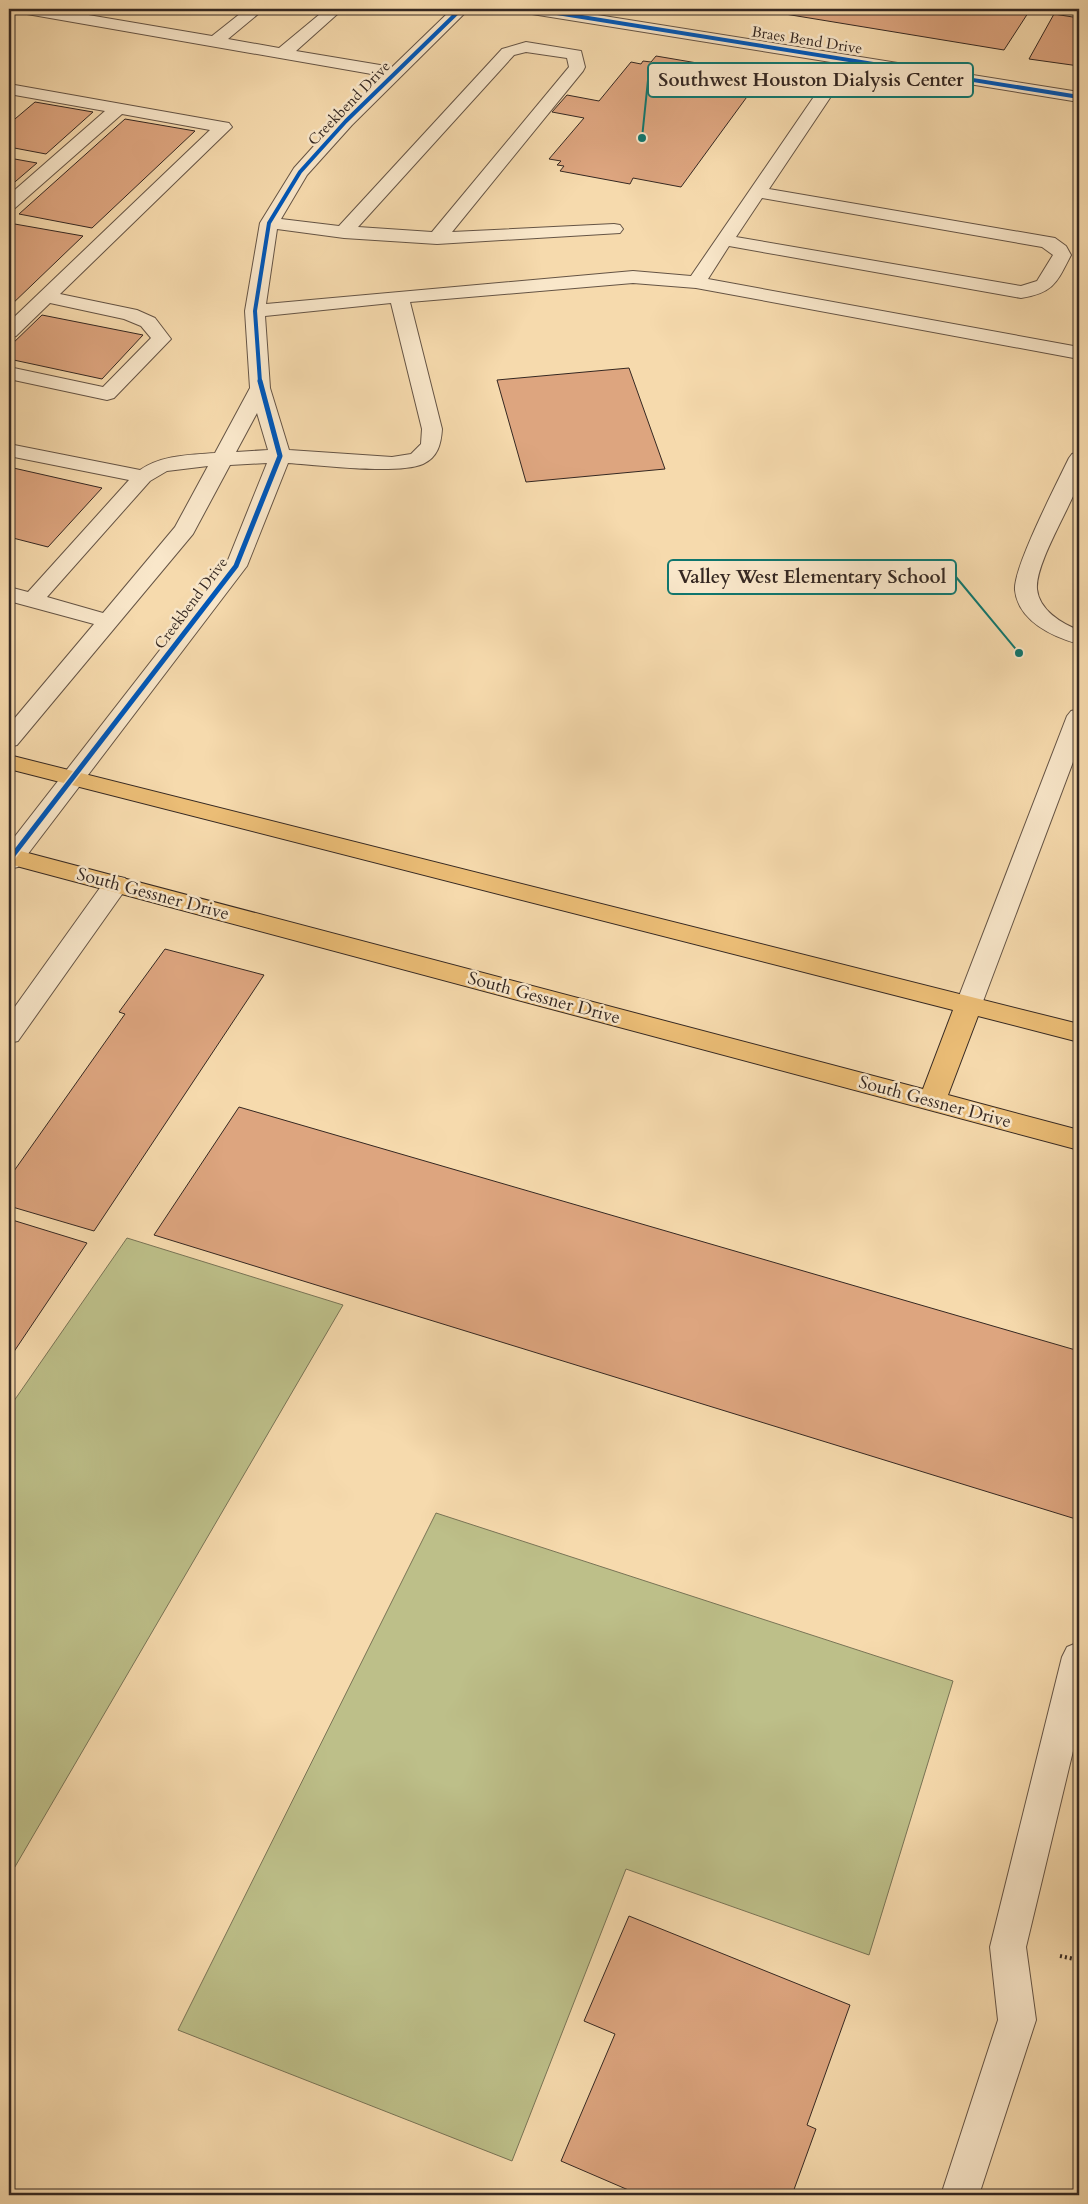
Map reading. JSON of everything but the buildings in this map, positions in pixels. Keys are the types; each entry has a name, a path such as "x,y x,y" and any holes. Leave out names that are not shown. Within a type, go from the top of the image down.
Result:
{"main road":[{"path":"9,762 1079,1033"},
{"name":"South Gessner Drive","path":"10,858 116,884 1079,1140"},
{"path":"932,1101 969,1004"}],"street":[{"path":"28,9 396,73"},
{"path":"216,41 256,9"},
{"path":"283,53 335,9"},
{"name":"Creekbend Drive","path":"10,858 236,566 280,456 260,388 255,312 269,224 300,172 346,121 461,9"},
{"name":"Braes Bend Drive","path":"532,9 1079,97"},
{"path":"344,232 508,52 526,47 574,54 611,21"},
{"path":"437,238 578,67 574,54"},
{"path":"696,282 848,60"},
{"path":"9,89 223,127 9,332"},
{"path":"9,107 27,92"},
{"path":"9,204 118,109"},
{"path":"724,240 1021,292 1033,291 1044,286 1062,255 1059,250 1048,242 757,192"},
{"path":"269,224 344,232 437,238 614,229"},
{"path":"255,312 399,297 633,277 696,282 1079,353"},
{"path":"9,373 107,394 161,339 148,322 130,314 46,297"},
{"path":"32,600 143,476 160,466 174,463 280,456 392,463 417,459 431,446 432,429 399,297"},
{"path":"9,740 186,529 260,388"},
{"path":"9,450 143,476"},
{"path":"1079,458 1030,568 1025,588 1033,610 1067,635 1079,638"},
{"path":"9,594 109,621"},
{"path":"969,1004 1079,716"},
{"path":"9,1034 116,884"},
{"path":"960,2195 1017,2020 1008,1947 1079,1657"}],"green space":[{"path":"127,1238 343,1305 9,1877 9,1408"},
{"path":"436,1513 953,1681 869,1955 626,1869 512,2161 178,2030"}],"cycle path":[{"path":"9,861 236,566 280,456 260,388 255,311 269,223 300,172 346,121 461,9"},
{"path":"532,9 1079,97"}],"place":[{"name":"Southwest Houston Dialysis Center","path":"642,138"},
{"name":"Valley West Elementary School","path":"1019,653"}]}
